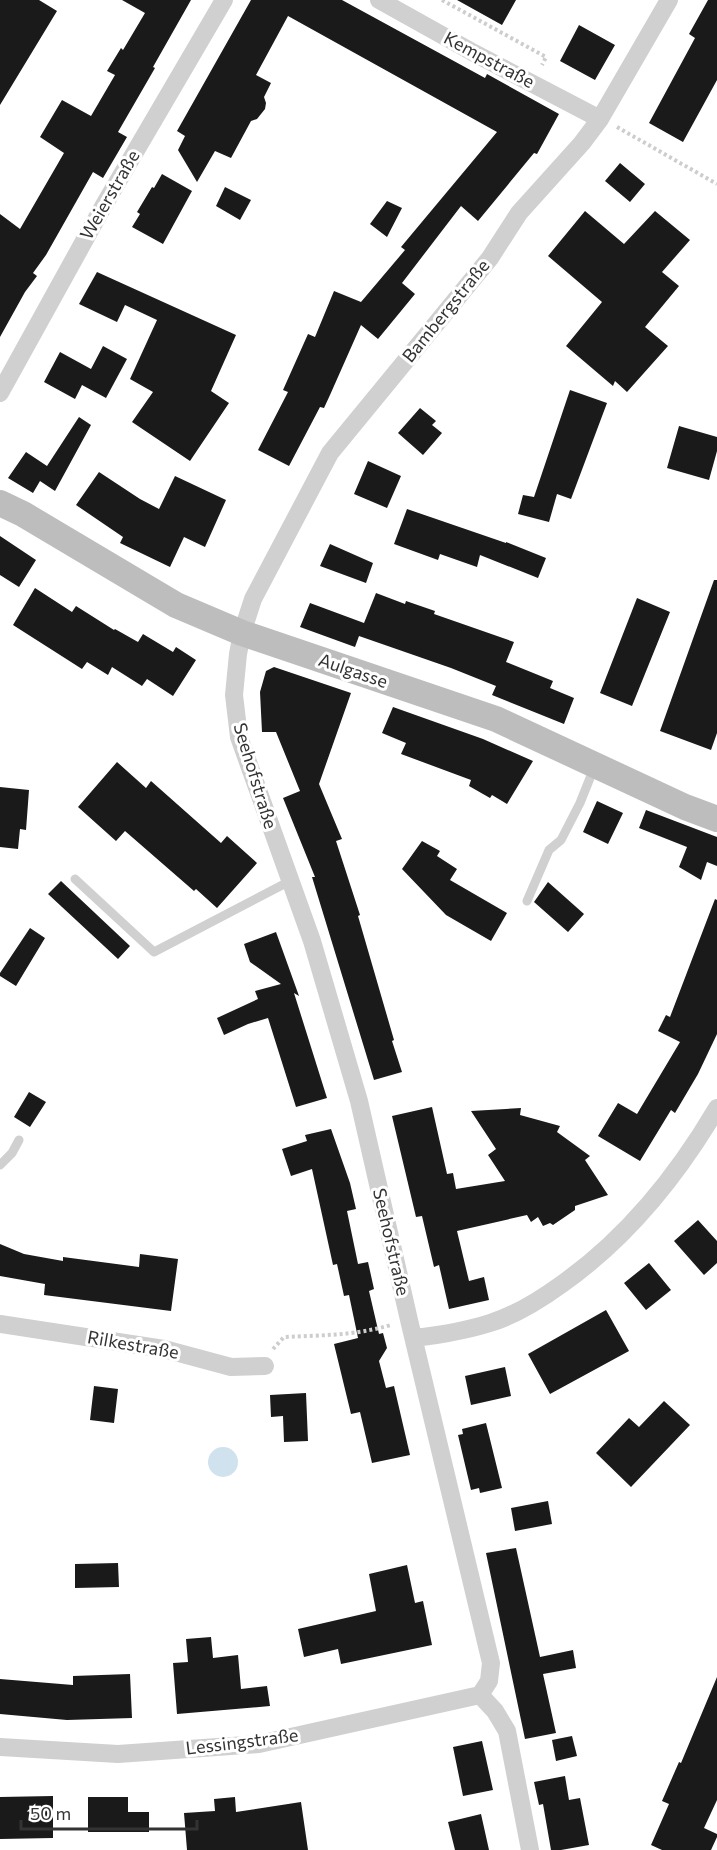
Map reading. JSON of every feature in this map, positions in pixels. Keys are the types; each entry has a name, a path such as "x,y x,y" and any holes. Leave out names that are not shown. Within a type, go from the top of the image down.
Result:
{"main road":[{"name":"Aulgasse","path":"0,503 23,514 176,605 242,633 496,719 685,807 717,819"}],"street":[{"name":"Weierstraße","path":"0,393 104,205 224,0"},
{"name":"Kempstraße","path":"380,0 600,119"},
{"name":"Bambergstraße","path":"242,633 253,599 330,453 490,258 519,213 582,143 600,119 669,0"},
{"name":"Seehofstraße","path":"242,633 234,695 239,738 312,941 359,1101 491,1663 489,1680 480,1695"},
{"path":"414,1338 455,1332 492,1322 542,1299 590,1265 628,1229 663,1187 701,1136 717,1108"},
{"name":"Rilkestraße","path":"0,1324 164,1349 231,1367 266,1366"},
{"path":"480,1695 495,1711 507,1731 530,1850"},
{"name":"Lessingstraße","path":"0,1747 118,1754 259,1744 480,1695"}],"lane":[{"path":"527,901 549,850 561,840 566,830 595,765"},
{"path":"75,879 154,952 290,881"},
{"path":"0,1165 12,1153 19,1140"}],"path":[{"path":"442,0 546,57 533,84"},
{"path":"600,119 626,131 717,184"},
{"path":"266,1366 272,1350 284,1337 332,1336 366,1332 409,1320"}],"water":[{"path":"223,1447 234,1451 238,1462 234,1473 223,1477 212,1473 208,1462 212,1451"}],"building":[{"path":"0,0 39,0 57,11 0,105"},
{"path":"122,0 191,0 118,132 127,137 103,178 93,172 46,255 33,273 37,276 25,292 0,337 0,214 20,229 64,153 40,137 62,100 91,116 115,75 107,71 121,48 123,50 145,13"},
{"path":"251,0 342,0 485,78 487,74 559,114 537,154 534,153 478,221 461,206 402,283 415,294 378,339 361,325 324,408 320,407 289,466 258,450 288,392 283,390 308,334 315,337 334,291 361,302 405,250 401,247 497,132 288,16 256,75 271,83 264,97 265,109 257,119 251,121 231,158 215,151 197,182 178,150 185,136 177,131"},
{"path":"457,0 516,0 502,25"},
{"path":"708,0 717,0 717,80 683,142 649,123 695,38 689,34"},
{"path":"579,25 615,45 595,80 560,61"},
{"path":"620,163 645,184 630,202 605,181"},
{"path":"162,174 192,191 163,244 132,227 140,214 137,212"},
{"path":"225,187 251,200 240,220 216,206"},
{"path":"387,201 402,208 387,237 370,224"},
{"path":"585,211 624,244 655,211 690,240 662,272 679,286 645,327 668,346 627,392 615,381 613,386 566,346 602,302 548,256"},
{"path":"97,272 236,335 211,391 229,403 190,461 132,422 153,392 130,379 157,320 125,305 117,322 79,304"},
{"path":"103,346 127,359 106,398 82,385 75,399 44,382 60,352 91,369"},
{"path":"570,390 607,403 571,499 557,494 549,522 518,514 523,495 534,497"},
{"path":"420,408 436,421 432,425 442,433 423,455 398,433"},
{"path":"79,417 91,425 55,491 40,481 33,493 8,478 26,452 47,466"},
{"path":"679,426 717,437 717,451 709,480 667,468"},
{"path":"368,461 401,476 387,508 354,494"},
{"path":"99,472 159,509 175,476 226,500 205,547 184,537 170,567 120,543 123,537 76,505"},
{"path":"407,509 546,558 538,578 480,555 477,567 440,554 438,560 394,544"},
{"path":"0,536 36,560 19,587 0,575"},
{"path":"330,544 373,563 366,583 320,566"},
{"path":"714,580 717,580 717,733 711,750 660,731"},
{"path":"35,588 72,612 76,606 138,642 143,634 173,652 176,647 196,660 173,696 147,679 142,686 112,667 108,675 87,662 82,669 13,625"},
{"path":"376,593 405,604 406,601 435,611 434,614 514,642 506,662 553,681 550,688 574,698 564,724 492,695 496,686 451,668 359,636 355,647 300,627 310,603 364,623"},
{"path":"637,598 670,612 632,706 600,693"},
{"path":"274,667 351,693 319,784 342,839 336,841 360,915 358,916 402,1072 374,1080 312,877 315,877 283,798 300,791 276,732 262,732 260,692 266,671"},
{"path":"393,707 483,739 533,761 507,804 492,795 490,798 469,786 471,780 401,754 406,743 382,733"},
{"path":"117,762 146,788 151,781 221,843 227,836 257,863 217,908 125,831 116,841 78,807"},
{"path":"0,787 29,790 26,830 20,829 18,849 0,847"},
{"path":"597,801 623,813 608,844 583,832"},
{"path":"646,810 717,837 717,866 707,862 701,880 679,867 687,847 639,828"},
{"path":"422,841 440,851 437,856 457,869 450,880 507,913 491,941 446,915 402,869"},
{"path":"61,881 130,946 118,959 48,894"},
{"path":"548,882 584,914 568,932 534,902"},
{"path":"715,899 717,900 717,1034 698,1074 675,1113 671,1110 640,1161 598,1136 618,1103 637,1114 680,1042 658,1031 666,1015 670,1017"},
{"path":"30,928 45,938 16,986 0,976 0,973"},
{"path":"276,932 299,996 294,993 327,1098 296,1107 268,1018 224,1035 217,1018 258,999 255,991 281,984 250,962 244,944"},
{"path":"29,1092 46,1102 30,1127 14,1117"},
{"path":"432,1107 447,1174 453,1173 456,1189 505,1181 488,1155 496,1149 471,1111 521,1108 520,1115 560,1126 557,1132 590,1156 585,1160 608,1195 575,1206 575,1210 553,1225 550,1223 543,1226 538,1217 531,1222 527,1215 457,1231 469,1281 484,1277 489,1300 449,1309 439,1265 434,1267 422,1216 416,1217 392,1116"},
{"path":"331,1129 350,1183 356,1209 347,1211 358,1264 368,1262 374,1289 369,1291 379,1334 383,1333 387,1348 379,1361 386,1388 394,1386 410,1455 372,1463 360,1412 351,1414 334,1344 358,1338 349,1295 344,1296 337,1264 333,1265 312,1169 291,1176 282,1149 307,1141 305,1135"},
{"path":"698,1220 717,1241 717,1263 704,1275 674,1241"},
{"path":"0,1244 24,1254 63,1261 63,1257 139,1267 140,1254 178,1259 171,1311 44,1295 45,1284 0,1276"},
{"path":"649,1263 671,1290 646,1310 624,1283"},
{"path":"606,1310 629,1351 550,1394 528,1354"},
{"path":"505,1367 511,1396 471,1405 465,1376"},
{"path":"94,1386 118,1389 114,1423 90,1420"},
{"path":"306,1393 308,1441 284,1442 283,1416 271,1417 270,1395"},
{"path":"664,1401 690,1425 631,1487 596,1453 629,1418 639,1427"},
{"path":"486,1423 502,1488 480,1493 479,1488 471,1490 458,1435 463,1434 462,1429"},
{"path":"548,1501 552,1524 515,1531 511,1508"},
{"path":"516,1548 540,1657 573,1650 576,1668 543,1674 556,1733 525,1739 486,1553"},
{"path":"118,1563 119,1587 75,1588 75,1564"},
{"path":"407,1565 415,1603 423,1601 432,1645 341,1664 338,1649 304,1657 298,1629 376,1611 369,1574"},
{"path":"211,1637 213,1658 238,1655 241,1689 267,1686 270,1706 177,1714 173,1663 188,1662 186,1639"},
{"path":"130,1674 132,1718 67,1720 0,1714 0,1679 73,1685 73,1676"},
{"path":"717,1677 717,1800 704,1828 717,1834 717,1837 711,1850 662,1850 651,1845 669,1804 662,1801 679,1762 681,1763"},
{"path":"572,1736 577,1756 556,1761 552,1740"},
{"path":"482,1741 493,1790 463,1796 453,1747"},
{"path":"565,1776 569,1800 580,1798 589,1845 551,1850 543,1804 539,1805 534,1782"},
{"path":"53,1796 53,1838 0,1839 0,1797"},
{"path":"88,1797 128,1797 128,1812 149,1812 149,1832 88,1832"},
{"path":"235,1797 236,1812 301,1802 308,1850 187,1850 184,1813 215,1811 214,1799"},
{"path":"481,1814 489,1850 455,1850 448,1822"}]}
